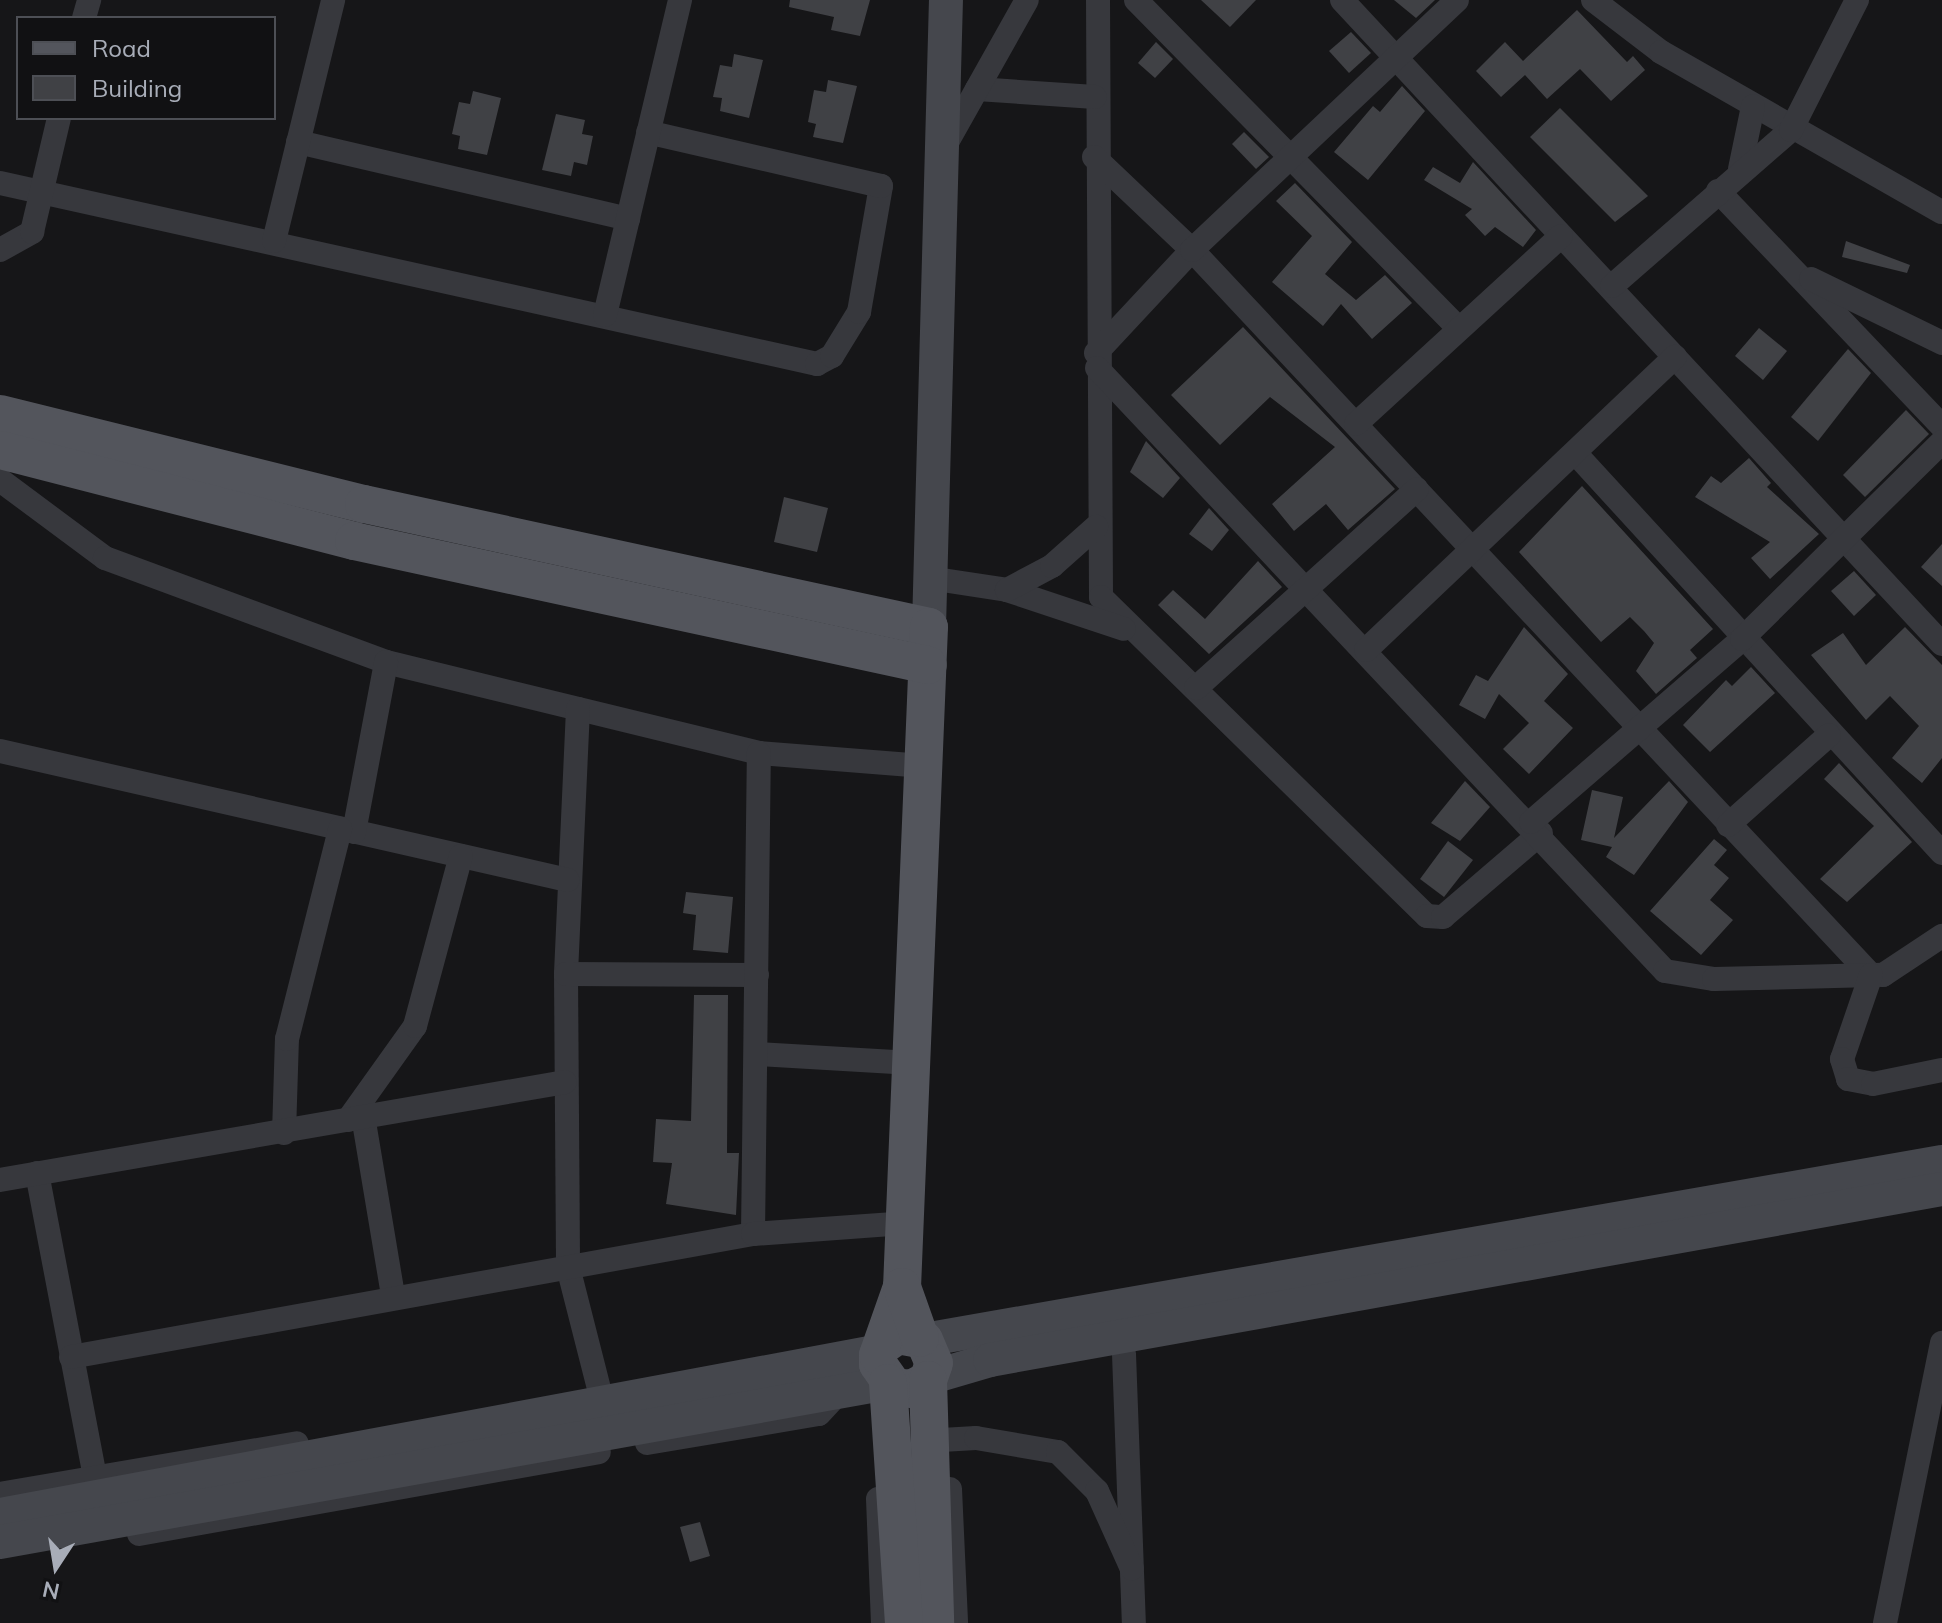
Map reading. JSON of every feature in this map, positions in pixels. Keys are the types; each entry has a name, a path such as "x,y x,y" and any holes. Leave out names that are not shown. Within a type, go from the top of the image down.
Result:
{"main road":[{"path":"904,1623 896,1468 868,1365 902,1287 928,665 945,146 946,0"},
{"path":"0,414 364,504 929,627"},
{"path":"0,450 354,541 928,665"},
{"path":"0,1542 868,1365 898,1335 922,1339 1942,1162"},
{"path":"0,1515 868,1365 912,1389 928,1379 990,1360 1942,1189"},
{"path":"902,1287 922,1339 933,1354 928,1379 936,1440 935,1623"}],"street":[{"path":"274,241 333,0"},
{"path":"605,315 680,0"},
{"path":"945,146 1027,0"},
{"path":"1098,0 1094,157 1097,361 1095,583 1129,630 1196,688 1432,919 1742,639 1942,442"},
{"path":"1136,0 1292,152 1458,328"},
{"path":"1342,0 1561,236 1612,286 1942,644"},
{"path":"1097,361 1192,250 1392,55 1457,0"},
{"path":"1593,0 1791,130 1942,212"},
{"path":"1612,286 1740,169 1791,130 1857,0"},
{"path":"977,89 1095,97"},
{"path":"1740,169 1753,106"},
{"path":"0,250 32,232 59,120"},
{"path":"0,183 274,241 817,364 843,344 859,312 881,186 648,132"},
{"path":"298,142 628,219"},
{"path":"1094,157 1192,250 1871,975"},
{"path":"1718,191 1942,426"},
{"path":"1356,424 1561,236"},
{"path":"1795,271 1942,343"},
{"path":"1366,650 1577,455 1675,357"},
{"path":"1097,361 1536,828 1665,971 1714,979 1894,974 1942,936"},
{"path":"1577,455 1829,735 1942,853"},
{"path":"0,480 105,558 386,662 759,753 923,766"},
{"path":"1196,688 1417,489"},
{"path":"1007,590 1052,566 1096,527"},
{"path":"929,578 1007,590 1129,630"},
{"path":"284,1133 287,1039 347,830 386,662"},
{"path":"578,709 566,974 568,1267 599,1389"},
{"path":"1728,825 1829,735"},
{"path":"0,751 568,880"},
{"path":"753,1234 759,753"},
{"path":"393,1296 356,1118 415,1026 461,856"},
{"path":"566,974 757,975"},
{"path":"1871,975 1842,1059 1848,1079 1873,1084 1942,1070"},
{"path":"756,1054 912,1063"},
{"path":"0,1180 565,1082"},
{"path":"37,1173 95,1476"},
{"path":"71,1357 393,1296 753,1234 905,1223"},
{"path":"1885,1623 1942,1343"},
{"path":"0,1494 806,1350 868,1365"},
{"path":"1124,1354 1134,1623"},
{"path":"0,1559 819,1414 868,1365"},
{"path":"956,1623 936,1440 1037,1447 1075,1463 1103,1502 1132,1569"},
{"path":"883,1623 878,1499 882,1479 896,1468"}],"building":[{"path":"790,0 870,0 860,36 831,30 834,17 789,7"},
{"path":"1201,0 1256,0 1230,27"},
{"path":"1394,0 1435,0 1416,18"},
{"path":"1577,10 1627,62 1633,56 1645,70 1611,101 1580,69 1547,99 1525,75 1501,97 1476,71 1505,42 1523,61"},
{"path":"1351,32 1371,53 1349,73 1329,51"},
{"path":"1156,42 1173,59 1155,78 1138,63"},
{"path":"734,54 763,60 749,118 720,111 722,98 713,97 720,65 732,67"},
{"path":"828,80 857,86 843,143 813,137 816,124 808,122 814,90 826,92"},
{"path":"1402,86 1425,111 1368,180 1334,152 1373,106 1380,112"},
{"path":"473,91 501,98 487,155 458,149 460,136 452,134 459,102 470,104"},
{"path":"1560,108 1648,196 1615,222 1530,137"},
{"path":"556,114 585,120 582,134 593,136 587,165 574,162 571,176 542,170"},
{"path":"1244,132 1269,157 1256,169 1232,144"},
{"path":"1473,162 1536,230 1523,247 1495,227 1485,236 1465,215 1472,209 1424,180 1433,167 1460,183"},
{"path":"1295,183 1352,242 1325,274 1356,300 1385,275 1412,303 1372,339 1341,304 1323,326 1272,282 1312,236 1276,201"},
{"path":"1846,241 1910,265 1907,273 1842,257"},
{"path":"1243,327 1395,489 1348,530 1326,504 1294,531 1272,504 1335,447 1270,397 1220,445 1171,395"},
{"path":"1759,328 1787,351 1763,380 1735,356"},
{"path":"1848,349 1871,373 1818,441 1791,417"},
{"path":"1906,410 1929,434 1865,497 1843,475"},
{"path":"1146,441 1180,478 1163,498 1130,472"},
{"path":"1749,458 1771,483 1767,487 1819,534 1770,579 1751,558 1770,542 1695,497 1711,476 1721,483"},
{"path":"1582,486 1713,629 1690,650 1697,658 1656,694 1636,671 1654,643 1644,631 1630,617 1601,642 1519,552"},
{"path":"784,497 828,508 817,552 774,542"},
{"path":"1209,508 1229,530 1212,551 1189,534"},
{"path":"1942,544 1942,586 1921,567"},
{"path":"1258,561 1282,587 1209,654 1158,605 1173,590 1205,619"},
{"path":"1854,571 1876,595 1854,616 1831,591"},
{"path":"1524,627 1568,674 1544,701 1573,728 1529,774 1503,749 1529,723 1499,694 1485,719 1459,705 1476,675 1488,681"},
{"path":"1905,627 1942,665 1942,758 1922,783 1892,758 1919,726 1890,696 1866,720 1811,655 1843,633 1866,665"},
{"path":"1751,667 1775,693 1710,752 1683,725 1726,680 1732,686"},
{"path":"1839,763 1912,842 1847,902 1820,879 1874,826 1824,779"},
{"path":"1465,781 1490,807 1460,841 1431,823"},
{"path":"1669,781 1688,802 1634,875 1606,857 1612,847 1581,840 1592,790 1623,797 1614,838"},
{"path":"1714,839 1727,850 1714,865 1729,878 1710,900 1733,920 1701,955 1650,911"},
{"path":"1448,841 1473,860 1444,897 1420,879"},
{"path":"686,892 733,897 728,953 693,950 696,915 683,913"},
{"path":"694,995 728,995 727,1153 739,1153 736,1215 666,1204 672,1163 653,1162 656,1119 691,1121"},
{"path":"700,1522 710,1556 690,1562 680,1527"}]}
